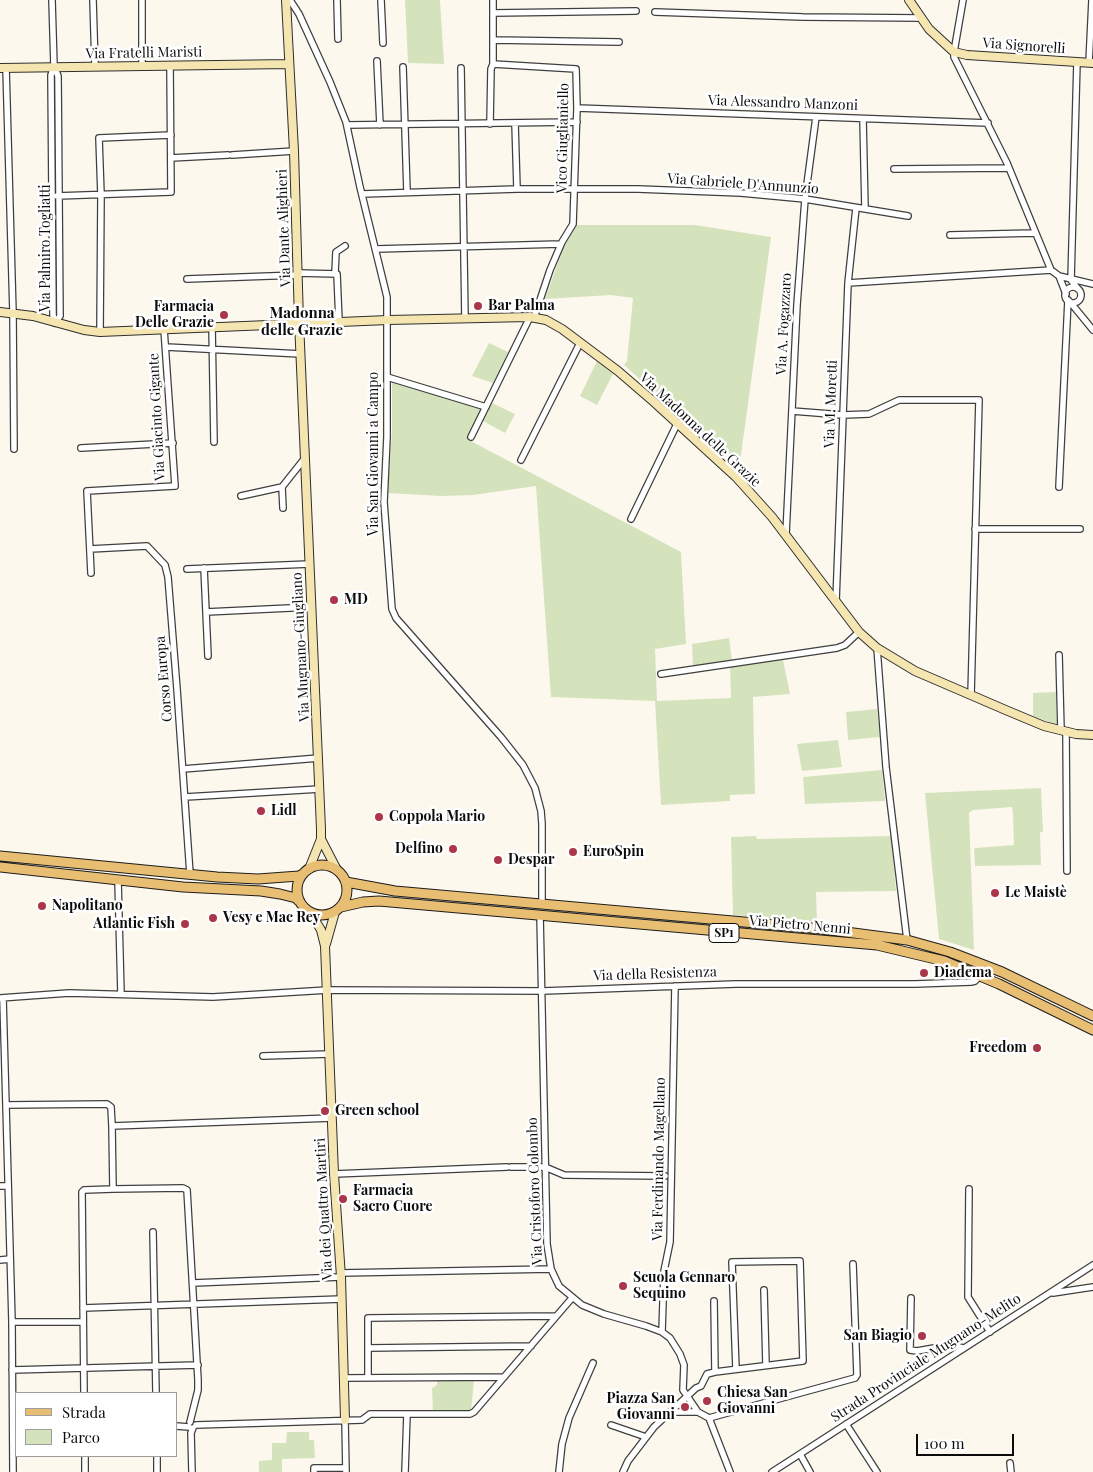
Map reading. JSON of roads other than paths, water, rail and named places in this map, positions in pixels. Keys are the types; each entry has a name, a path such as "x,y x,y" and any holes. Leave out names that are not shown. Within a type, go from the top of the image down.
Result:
{"main road":[{"path":"0,856 258,879 299,876 323,865 337,870 346,882 347,895 338,910 323,916 310,912 296,898 261,891 183,887 0,867"},
{"path":"300,901 298,887 306,872"},
{"name":"Via Pietro Nenni","path":"346,882 395,891 823,929 907,940 950,952 1002,972 1093,1016"},
{"name":"Via Pietro Nenni","path":"338,910 363,902 379,900 877,945 944,961 980,976 1093,1030"}],"street":[{"path":"52,0 54,66"},
{"path":"93,0 95,66"},
{"path":"142,0 142,65"},
{"name":"Via Dante Alighieri","path":"286,0 294,151 305,456"},
{"name":"Via San Giovanni a Campo","path":"290,0 299,14 347,125 388,297 387,437 384,502 392,609 396,618 501,737 523,765 535,788 542,811 542,904"},
{"path":"337,0 338,39"},
{"path":"381,0 383,43"},
{"path":"490,124 491,70 493,64 493,0"},
{"path":"909,0 929,29 954,52"},
{"path":"963,0 954,57 1009,168 1051,270 1076,289 1080,314"},
{"path":"1091,63 1092,0"},
{"path":"493,13 636,11"},
{"path":"656,12 803,17 921,18"},
{"path":"493,40 618,42"},
{"name":"Via Signorelli","path":"954,52 967,55 1091,63"},
{"path":"378,61 380,125"},
{"path":"1068,299 1074,303 1076,289 1077,62"},
{"name":"Via Fratelli Maristi","path":"3,68 289,64"},
{"name":"Vico Giuglianiello","path":"471,437 532,317 561,244 573,224 577,122 576,69 493,64"},
{"path":"52,196 171,192 170,65"},
{"name":"Via Palmiro Togliatti","path":"54,66 58,76 60,316 55,323"},
{"name":"Via Palmiro Togliatti","path":"54,66 51,75 53,316 55,323"},
{"path":"403,66 407,192"},
{"path":"3,68 13,313 14,449"},
{"path":"461,68 465,318"},
{"name":"Via Alessandro Manzoni","path":"577,108 988,123"},
{"name":"Via A. Fogazzaro","path":"786,534 797,306 805,199 816,117"},
{"path":"863,118 865,209"},
{"path":"347,125 577,122"},
{"path":"515,123 517,189"},
{"path":"100,332 101,195 99,138 171,135"},
{"path":"171,158 294,151"},
{"path":"894,169 1009,168"},
{"name":"Via Gabriele D'Annunzio","path":"362,194 517,189 638,189 741,193 805,199 908,216"},
{"name":"Via M. Moretti","path":"836,601 848,284 856,208"},
{"path":"950,235 1035,233"},
{"path":"376,249 561,244"},
{"path":"339,322 338,276 335,273 336,252 345,246"},
{"path":"848,284 1051,270"},
{"path":"188,278 335,273"},
{"path":"1059,276 1068,299 1093,330"},
{"path":"1059,487 1068,299 1081,282 1093,285"},
{"path":"1076,289 1093,285"},
{"path":"0,312 13,313 100,332 299,323"},
{"name":"Via Madonna delle Grazie","path":"299,323 532,317 553,324 654,402 736,477 786,534 858,632 877,648 915,671 1044,726 1093,735"},
{"path":"212,326 214,442"},
{"name":"Via Giacinto Gigante","path":"91,573 87,491 175,486 164,329"},
{"path":"521,460 580,343"},
{"path":"166,347 301,354"},
{"path":"387,377 486,407"},
{"path":"792,411 843,415 869,414 899,400 979,400 971,695"},
{"path":"631,519 677,424"},
{"path":"81,448 173,443"},
{"path":"283,508 282,487 305,456"},
{"name":"Via Mugnano-Giugliano","path":"305,456 321,839 306,872"},
{"path":"241,496 282,487"},
{"path":"975,530 1080,529"},
{"name":"Corso Europa","path":"90,549 148,546 165,565 168,577 190,874"},
{"path":"187,569 310,564"},
{"path":"204,568 208,656"},
{"path":"206,612 311,607"},
{"path":"660,674 837,648 845,645 858,632"},
{"path":"877,648 886,767 907,940"},
{"path":"1059,655 1067,871"},
{"path":"183,769 318,758"},
{"path":"185,797 320,789"},
{"name":"Via Mugnano-Giugliano","path":"321,839 337,870"},
{"path":"118,880 121,994"},
{"name":"Via dei Quattro Martiri","path":"325,946 338,910"},
{"name":"Via dei Quattro Martiri","path":"310,912 321,930 325,946 328,990 334,1174 342,1299 346,1470"},
{"name":"Via Cristoforo Colombo","path":"540,915 547,1244 551,1269 558,1286 572,1298 589,1308 646,1326 662,1332 670,1338 680,1354 684,1365 683,1387 687,1396"},
{"name":"Via della Resistenza","path":"1,998 69,993 213,997 328,990 542,991 736,984 915,984 971,982 980,976"},
{"name":"Via Ferdinando Magellano","path":"662,1332 664,1271 670,1242 675,986"},
{"path":"1,998 6,1105 3,1118 8,1160 14,1429 13,1472"},
{"path":"263,1056 330,1054"},
{"path":"6,1105 107,1104 111,1107 113,1189"},
{"path":"112,1126 332,1118"},
{"path":"0,1160 8,1160"},
{"path":"334,1174 545,1167 564,1175 665,1176"},
{"path":"0,1186 8,1186"},
{"path":"84,1392 82,1191 186,1189 198,1365 198,1390 192,1423 192,1472"},
{"path":"969,1189 968,1297 990,1332"},
{"path":"153,1232 156,1392"},
{"path":"0,1260 10,1259"},
{"path":"622,1472 628,1461 659,1422 696,1388 701,1386 707,1374 804,1361 800,1261 732,1262 736,1369"},
{"path":"709,1418 856,1378 853,1264"},
{"name":"Strada Provinciale Mugnano-Melito","path":"772,1472 1093,1265"},
{"path":"193,1283 341,1275 551,1269"},
{"path":"1049,1294 1093,1287"},
{"path":"764,1290 766,1365"},
{"path":"178,1426 192,1423 364,1419 370,1414 468,1415 472,1413 504,1377 572,1298"},
{"path":"911,1298 910,1350 917,1351 951,1345 963,1348"},
{"path":"83,1308 342,1299"},
{"path":"714,1301 715,1372"},
{"path":"368,1378 368,1318 556,1316"},
{"path":"12,1322 83,1322"},
{"path":"368,1348 531,1346"},
{"path":"559,1472 562,1444 569,1418 593,1363"},
{"path":"12,1370 198,1365"},
{"path":"344,1378 504,1377"},
{"path":"687,1396 698,1412 709,1418 730,1472"},
{"path":"671,1412 698,1412"},
{"path":"405,1472 407,1414"},
{"path":"611,1424 646,1437"},
{"path":"846,1424 877,1472"},
{"path":"800,1454 810,1472"},
{"path":"85,1457 85,1472"},
{"path":"157,1457 158,1472"},
{"path":"1010,1463 1011,1472"},
{"path":"314,1472 314,1468 346,1470"}],"place":[{"name":"Bar Palma","path":"478,306"},
{"name":"Farmacia Delle Grazie","path":"224,315"},
{"name":"MD","path":"334,600"},
{"name":"Lidl","path":"261,811"},
{"name":"Coppola Mario","path":"379,817"},
{"name":"Delfino","path":"453,849"},
{"name":"EuroSpin","path":"573,852"},
{"name":"Despar","path":"498,860"},
{"name":"Le Maistè","path":"995,893"},
{"name":"Napolitano","path":"42,906"},
{"name":"Vesy e Mac Rey","path":"213,918"},
{"name":"Atlantic Fish","path":"185,924"},
{"name":"Diadema","path":"924,973"},
{"name":"Freedom","path":"1037,1048"},
{"name":"Green school","path":"325,1111"},
{"name":"Farmacia Sacro Cuore","path":"343,1199"},
{"name":"Scuola Gennaro Sequino","path":"623,1286"},
{"name":"San Biagio","path":"922,1336"},
{"name":"Chiesa San Giovanni","path":"707,1401"},
{"name":"Piazza San Giovanni","path":"685,1407"}],"district":[{"name":"Madonna delle Grazie","path":"302,322"}]}
